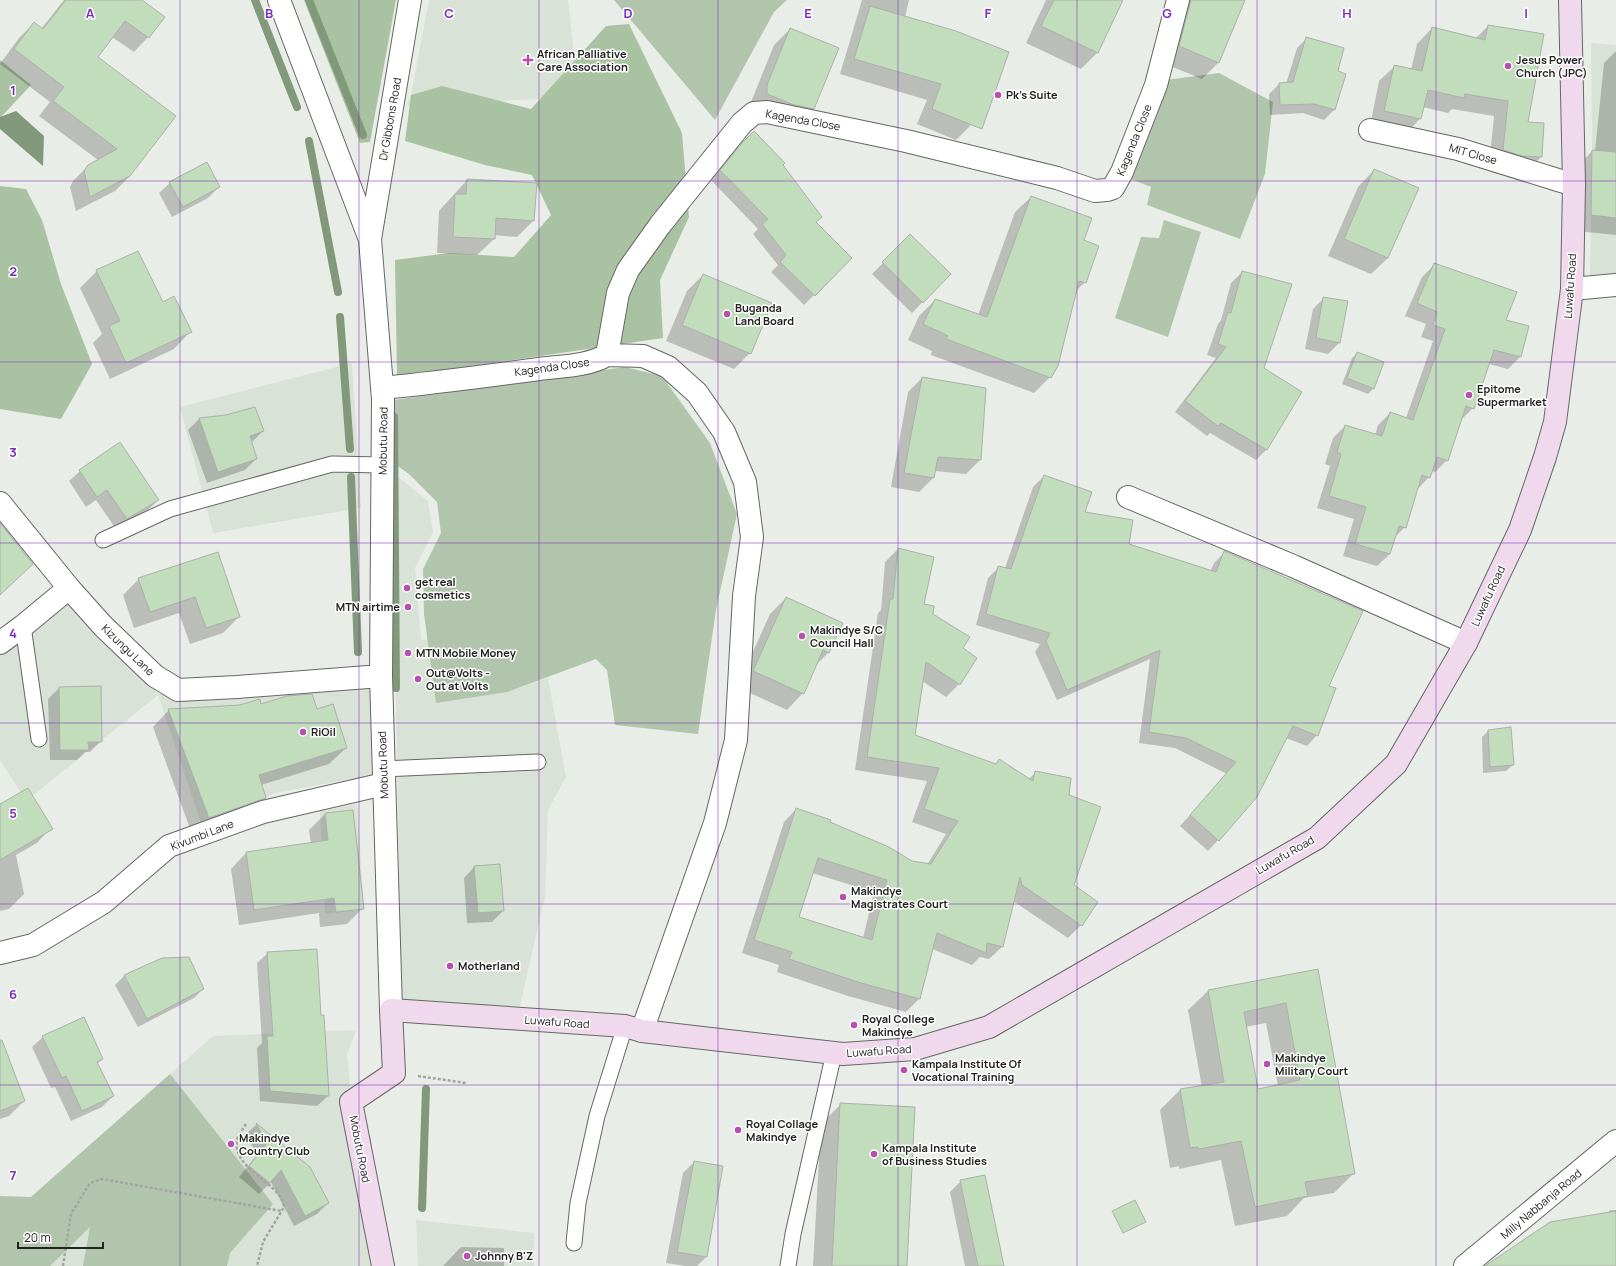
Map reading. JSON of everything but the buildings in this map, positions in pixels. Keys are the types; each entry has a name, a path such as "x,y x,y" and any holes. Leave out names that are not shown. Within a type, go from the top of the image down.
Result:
{"street":[{"path":"279,0 370,238"},
{"name":"Dr Gibbons Road","path":"370,238 410,0"},
{"name":"Kagenda Close","path":"382,388 476,378 568,365 597,360 608,355 618,293 628,270 693,182 742,123 754,114 767,112 906,140 1057,178 1095,191 1113,188 1122,172 1156,85 1178,0"},
{"name":"Luwafu Road","path":"391,1010 634,1029 843,1054 915,1048 989,1027 1317,838 1396,764 1466,644 1520,530 1545,457 1555,422 1572,289 1574,185 1570,0"},
{"name":"MIT Close","path":"1370,130 1458,149 1574,185"},
{"name":"Mobutu Road","path":"370,238 382,388 383,465 381,676 394,1073 351,1102 383,1266"},
{"path":"1572,289 1616,285"},
{"path":"608,355 643,356 668,367 697,394 724,432 745,482 752,537 744,596 736,740 715,823 634,1029"},
{"path":"1128,497 1293,566 1466,644"},
{"name":"Kizungu Lane","path":"0,503 69,588 103,626 155,676 178,690 381,676"},
{"path":"0,643 69,588"},
{"name":"Kivumbi Lane","path":"0,953 33,945 104,902 169,846 263,812 384,776"},
{"name":"Milly Nabbanja Road","path":"1471,1264 1616,1141"}],"lane":[{"path":"103,540 170,509 332,464 383,465"},
{"path":"23,626 39,739"},
{"path":"384,776 538,762"},
{"path":"574,1243 578,1203 597,1116 634,1029"},
{"path":"788,1266 793,1234 834,1052"}],"path":[{"path":"394,1073 466,1083"},
{"path":"246,1124 237,1140 239,1151 244,1163 273,1188 283,1201 284,1207 263,1242 257,1266"},
{"path":"63,1266 71,1214 90,1183 102,1179 281,1211"}],"shaded area":[{"path":"304,0 396,0 370,142 360,143"},
{"path":"429,0 568,0 579,97 407,105 411,95"},
{"path":"614,0 787,0 774,12 715,120"},
{"path":"629,24 682,133 689,217 660,280 663,338 452,369 397,375 395,260 449,253 514,257 551,215 532,175 485,165 405,141 411,95 442,86 531,109 606,26"},
{"path":"1591,43 1616,45 1616,273 1590,277 1592,150"},
{"path":"0,60 31,85 0,118"},
{"path":"1219,73 1273,102 1265,174 1240,239 1147,205 1151,187 1128,178 1166,80"},
{"path":"16,111 44,136 43,166 0,129 0,117"},
{"path":"0,186 26,189 42,220 61,284 92,364 61,419 0,409"},
{"path":"1164,220 1201,232 1168,337 1115,318 1141,237 1159,238"},
{"path":"352,363 361,508 213,533 180,407"},
{"path":"625,367 662,376 710,443 737,514 716,610 698,734 615,725 607,670 596,659 507,692 436,703 424,614 423,569 441,533 437,502 409,474 395,464 394,400"},
{"path":"392,472 428,501 433,532 415,568 421,640 499,631 507,692 548,678 566,777 548,810 545,896 519,1010 472,1009 401,999"},
{"path":"59,591 72,608 158,694 199,701 237,692 239,698 371,686 374,775 275,793 203,829 158,695 26,801 0,760 0,636"},
{"path":"357,804 364,909 325,914 320,811"},
{"name":"Makindye Country Club","path":"356,1030 347,1054 354,1125 371,1137 375,1266 0,1266 0,1196 31,1197 213,1036"},
{"path":"170,1074 273,1204 230,1253 227,1266 83,1266 90,1227 50,1266 0,1266 0,1196 31,1197"},
{"path":"416,1220 534,1233 534,1266 418,1266"}],"waterway":[{"path":"255,0 297,107"},
{"path":"309,0 363,135"},
{"path":"309,141 338,292"},
{"path":"340,317 350,449"},
{"path":"394,417 396,688"},
{"path":"351,477 358,652"},
{"path":"422,1208 426,1089"}],"place":[{"name":"African Palliative Care Association","path":"528,60"},
{"name":"Jesus Power Church (JPC)","path":"1508,66"},
{"name":"Pk's Suite","path":"998,95"},
{"name":"Buganda Land Board","path":"727,314"},
{"name":"Epitome Supermarket","path":"1469,395"},
{"name":"get real cosmetics","path":"407,588"},
{"name":"MTN airtime","path":"408,607"},
{"name":"Makindye S/C Council Hall","path":"802,636"},
{"name":"MTN Mobile Money","path":"408,653"},
{"name":"Out@Volts - Out at Volts","path":"418,679"},
{"name":"RiOil","path":"303,732"},
{"name":"Makindye Magistrates Court","path":"843,897"},
{"name":"Motherland","path":"450,966"},
{"name":"Royal College Makindye","path":"854,1025"},
{"name":"Makindye Military Court","path":"1267,1064"},
{"name":"Kampala Institute Of Vocational Training","path":"904,1070"},
{"name":"Royal Collage Makindye","path":"738,1130"},
{"name":"Makindye Country Club","path":"231,1144"},
{"name":"Kampala Institute of Business Studies","path":"874,1154"},
{"name":"Johnny B'Z","path":"467,1256"}]}
